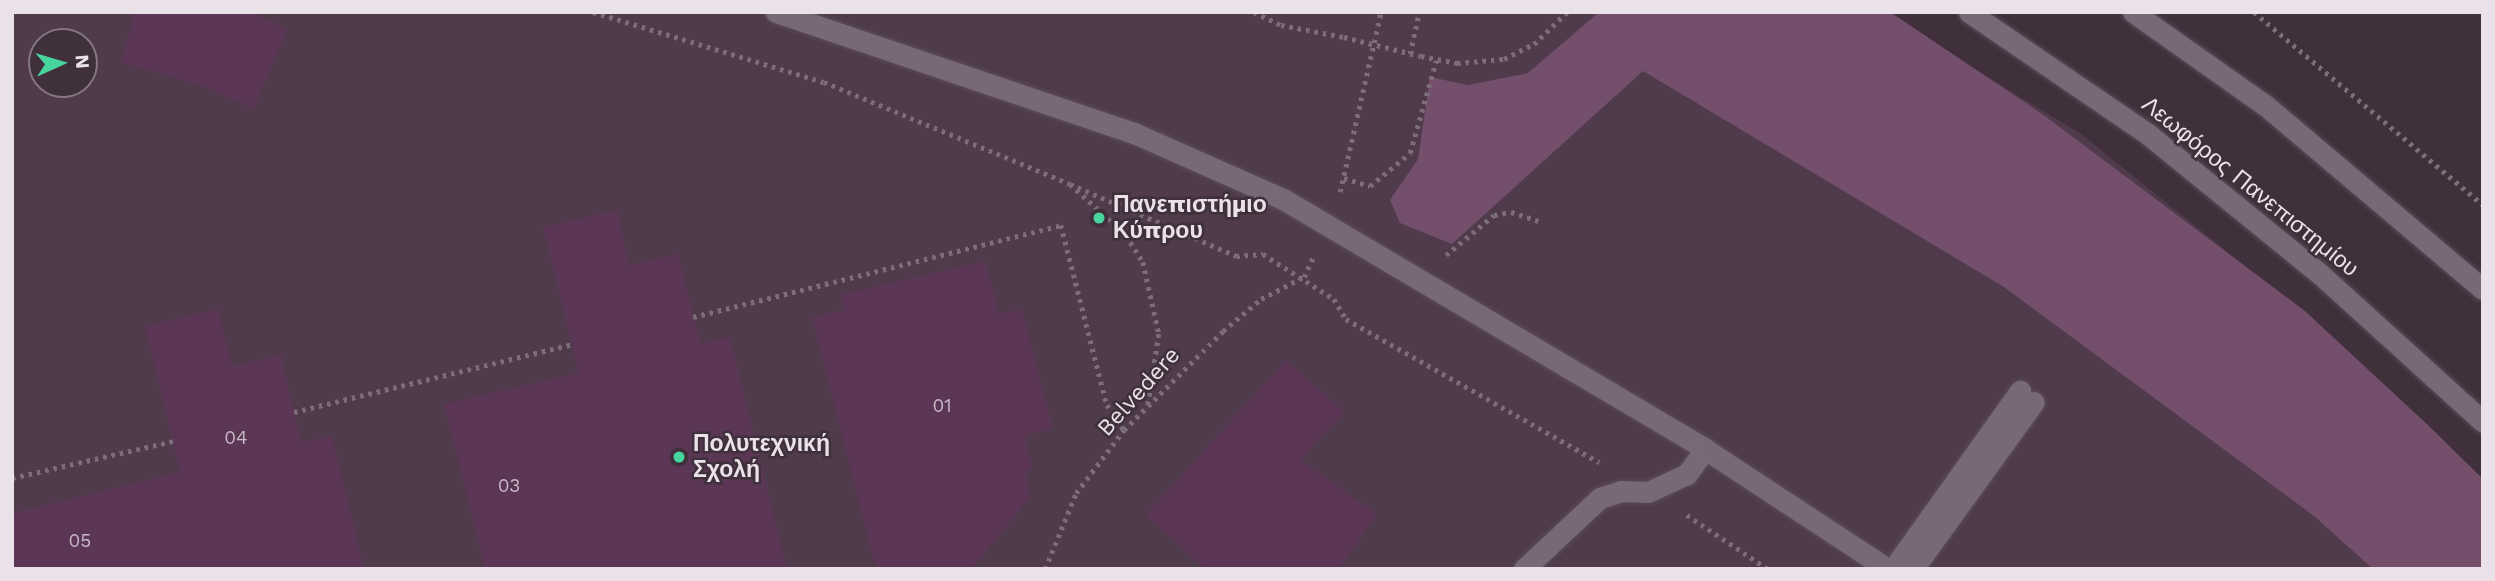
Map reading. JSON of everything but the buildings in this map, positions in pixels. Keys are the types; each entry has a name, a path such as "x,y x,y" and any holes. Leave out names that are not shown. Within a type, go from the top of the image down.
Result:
{"street":[{"path":"776,12 814,18 1134,132 1283,199 1705,449 1891,569 2027,397 1913,569"},
{"name":"Λεωφόρος Πανεπιστημίου","path":"1969,12 2149,135 2320,274 2483,422"},
{"path":"2133,12 2265,105 2483,289"},
{"path":"1524,569 1600,498 1621,491 1648,492 1687,474 1705,449"}],"path":[{"path":"593,12 824,82 1070,184 1236,257 1263,254 1304,277 1334,299 1346,319 1648,492 1768,569"},
{"path":"1254,12 1281,25 1344,37 1436,61 1504,59 1534,44 1567,12"},
{"path":"1329,228 1344,178 1381,12"},
{"path":"1410,54 1419,12"},
{"path":"2254,12 2483,205"},
{"path":"1344,178 1370,186 1410,153 1436,61"},
{"path":"1070,184 1126,234 1143,262 1159,334 1148,405"},
{"path":"1439,261 1494,215 1511,212 1541,222"},
{"path":"693,317 1061,225 1107,405 1124,430"},
{"name":"Belvedere","path":"1045,569 1076,493 1124,430 1196,355 1261,299 1304,277"},
{"path":"294,412 572,344"},
{"path":"12,478 173,441"}],"shaded area":[{"name":"Πανεπιστήμιο Κύπρου","path":"12,12 1881,12 2081,134 2291,303 2483,569 12,569"},
{"path":"1599,12 1890,12 2045,116 2305,311 2430,427 2483,479 2483,569 2373,569 2314,516 2004,287 1643,71 1452,244 1400,223 1390,200 1418,159 1430,77 1468,85 1528,73"}],"place":[{"name":"Πανεπιστήμιο Κύπρου","path":"1099,218"},
{"name":"Πολυτεχνική Σχολή","path":"679,457"}]}
